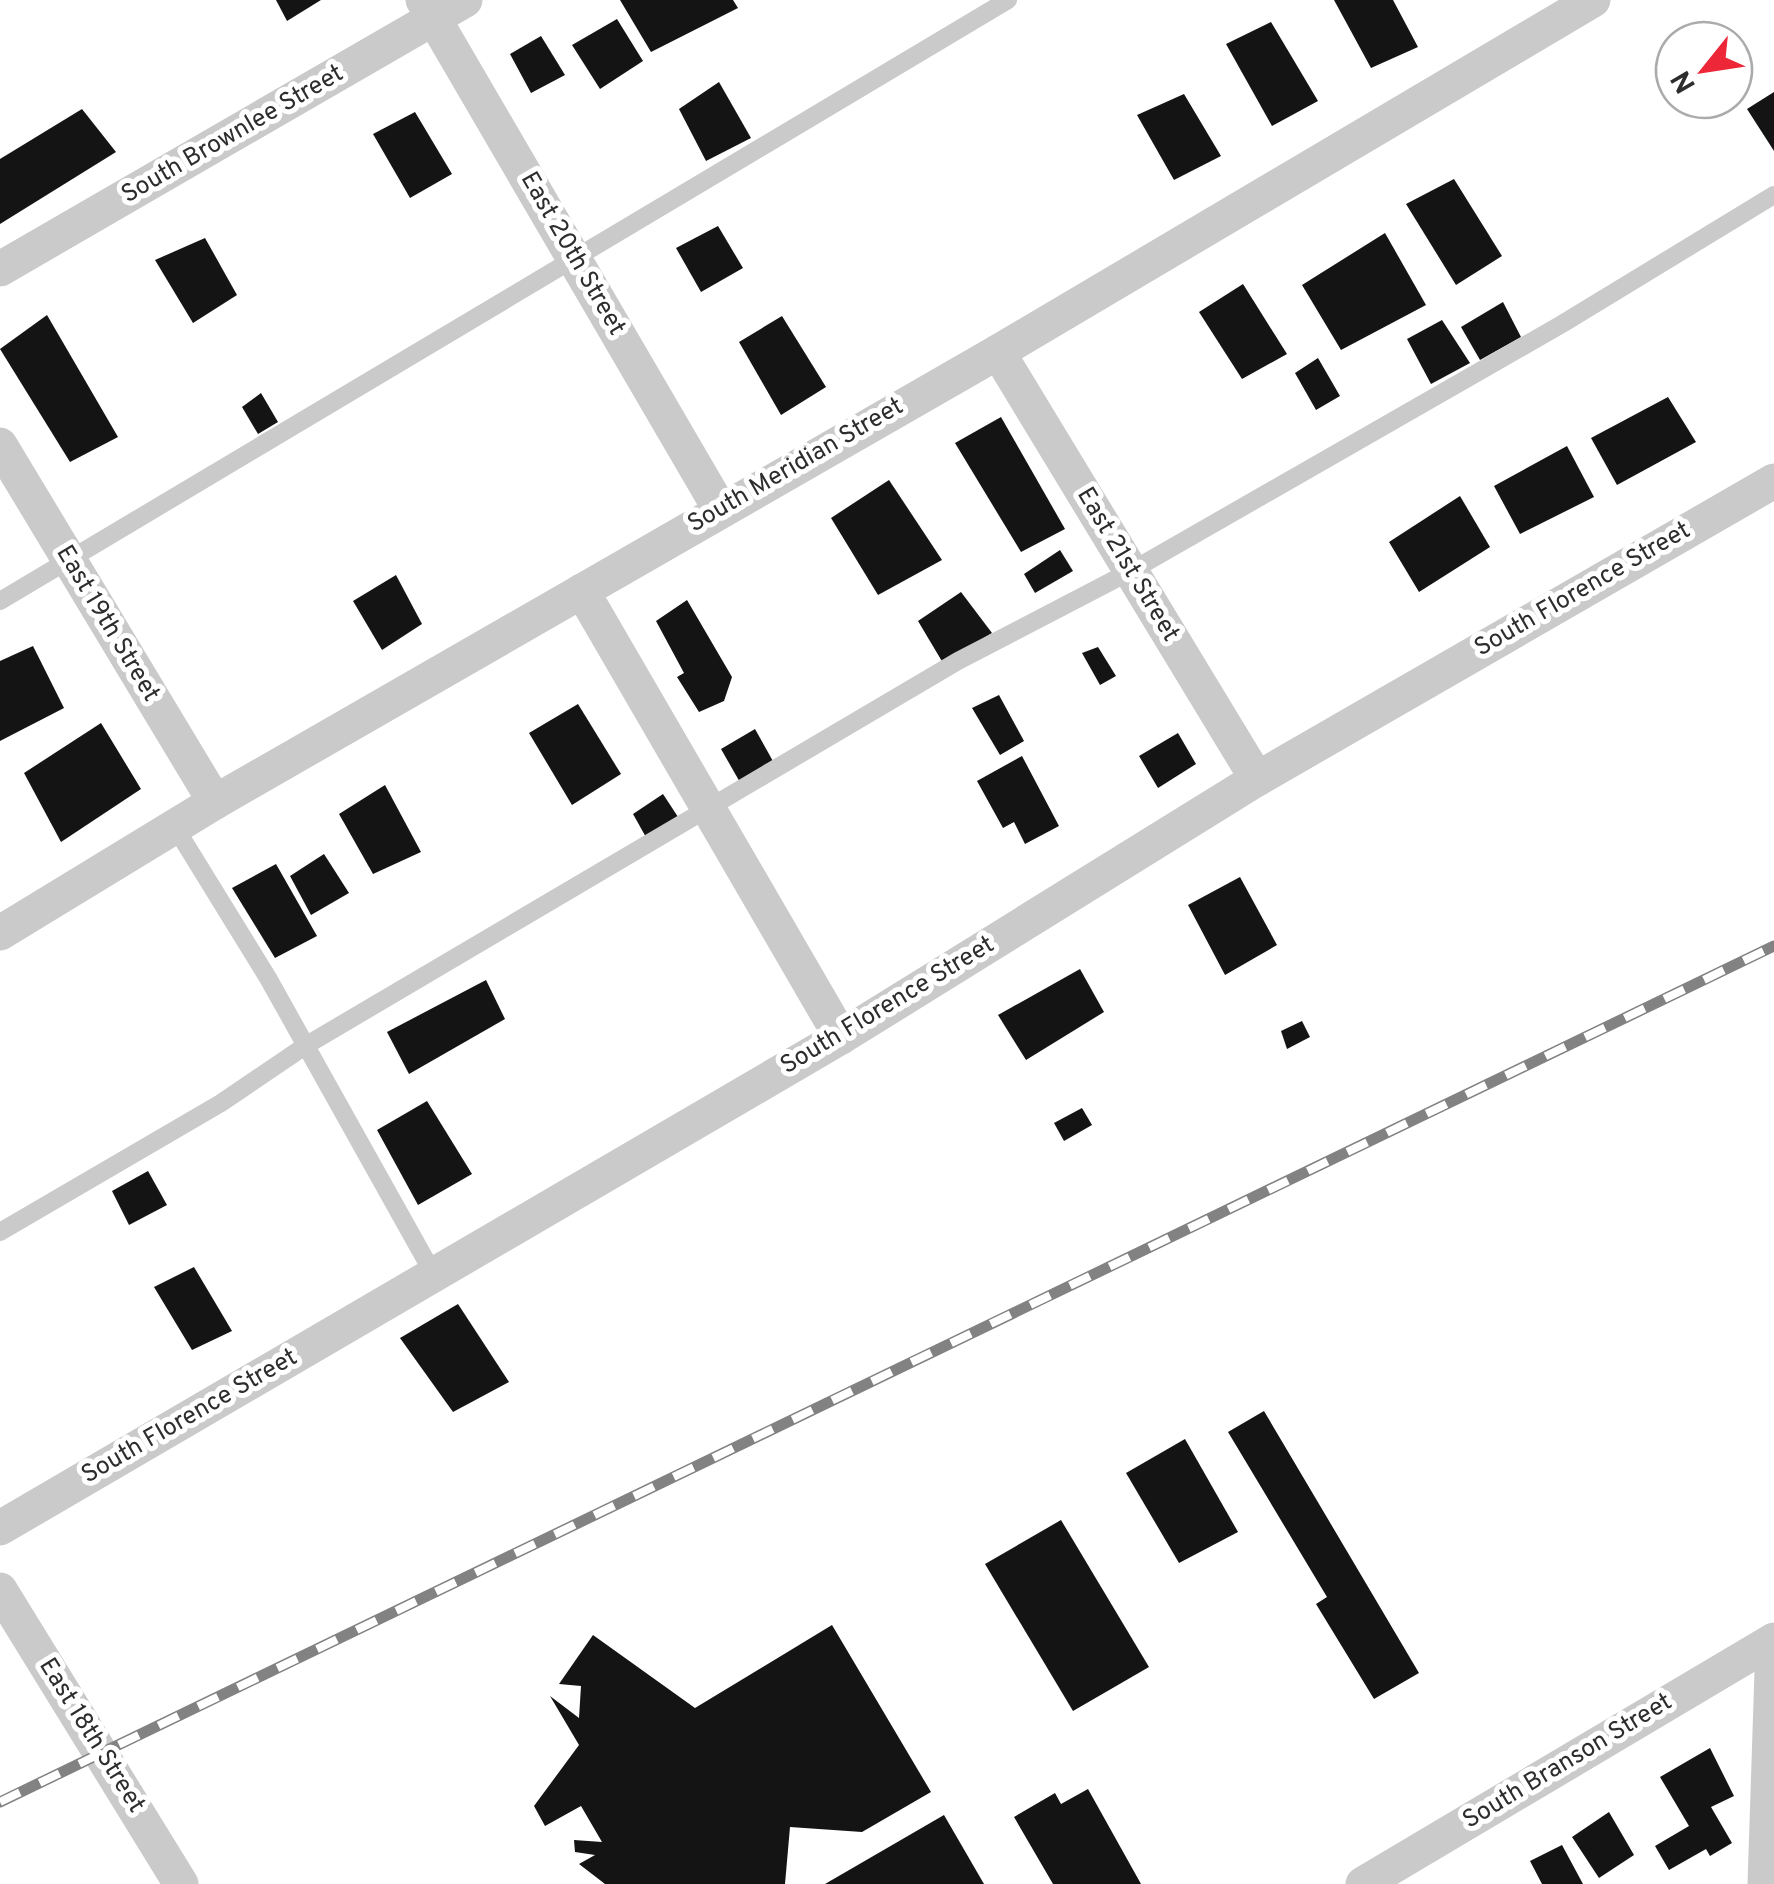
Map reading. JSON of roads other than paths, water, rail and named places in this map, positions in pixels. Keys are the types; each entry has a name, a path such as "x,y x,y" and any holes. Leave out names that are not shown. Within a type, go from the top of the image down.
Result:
{"street":[{"name":"South Meridian Street","path":"0,933 215,802 720,508 998,352 1593,0"},
{"name":"East 20th Street","path":"441,6 575,260 720,508"},
{"name":"South Brownlee Street","path":"0,269 441,6"},
{"name":"East 21st Street","path":"998,352 1257,779"},
{"name":"East 19th Street","path":"0,445 215,802"},
{"name":"South Florence Street","path":"0,1528 841,1037 1257,779 1774,480"},
{"path":"582,591 841,1037"},
{"name":"East 18th Street","path":"0,1590 181,1884"},
{"path":"1765,1884 1773,1640"},
{"name":"South Branson Street","path":"1363,1884 1773,1640"}],"lane":[{"path":"0,601 1008,0"},
{"path":"0,1232 958,660 1131,571 1562,324 1774,195"},
{"path":"176,827 306,1046 434,1275"}],"railway":[{"path":"0,1802 1774,946"}]}
